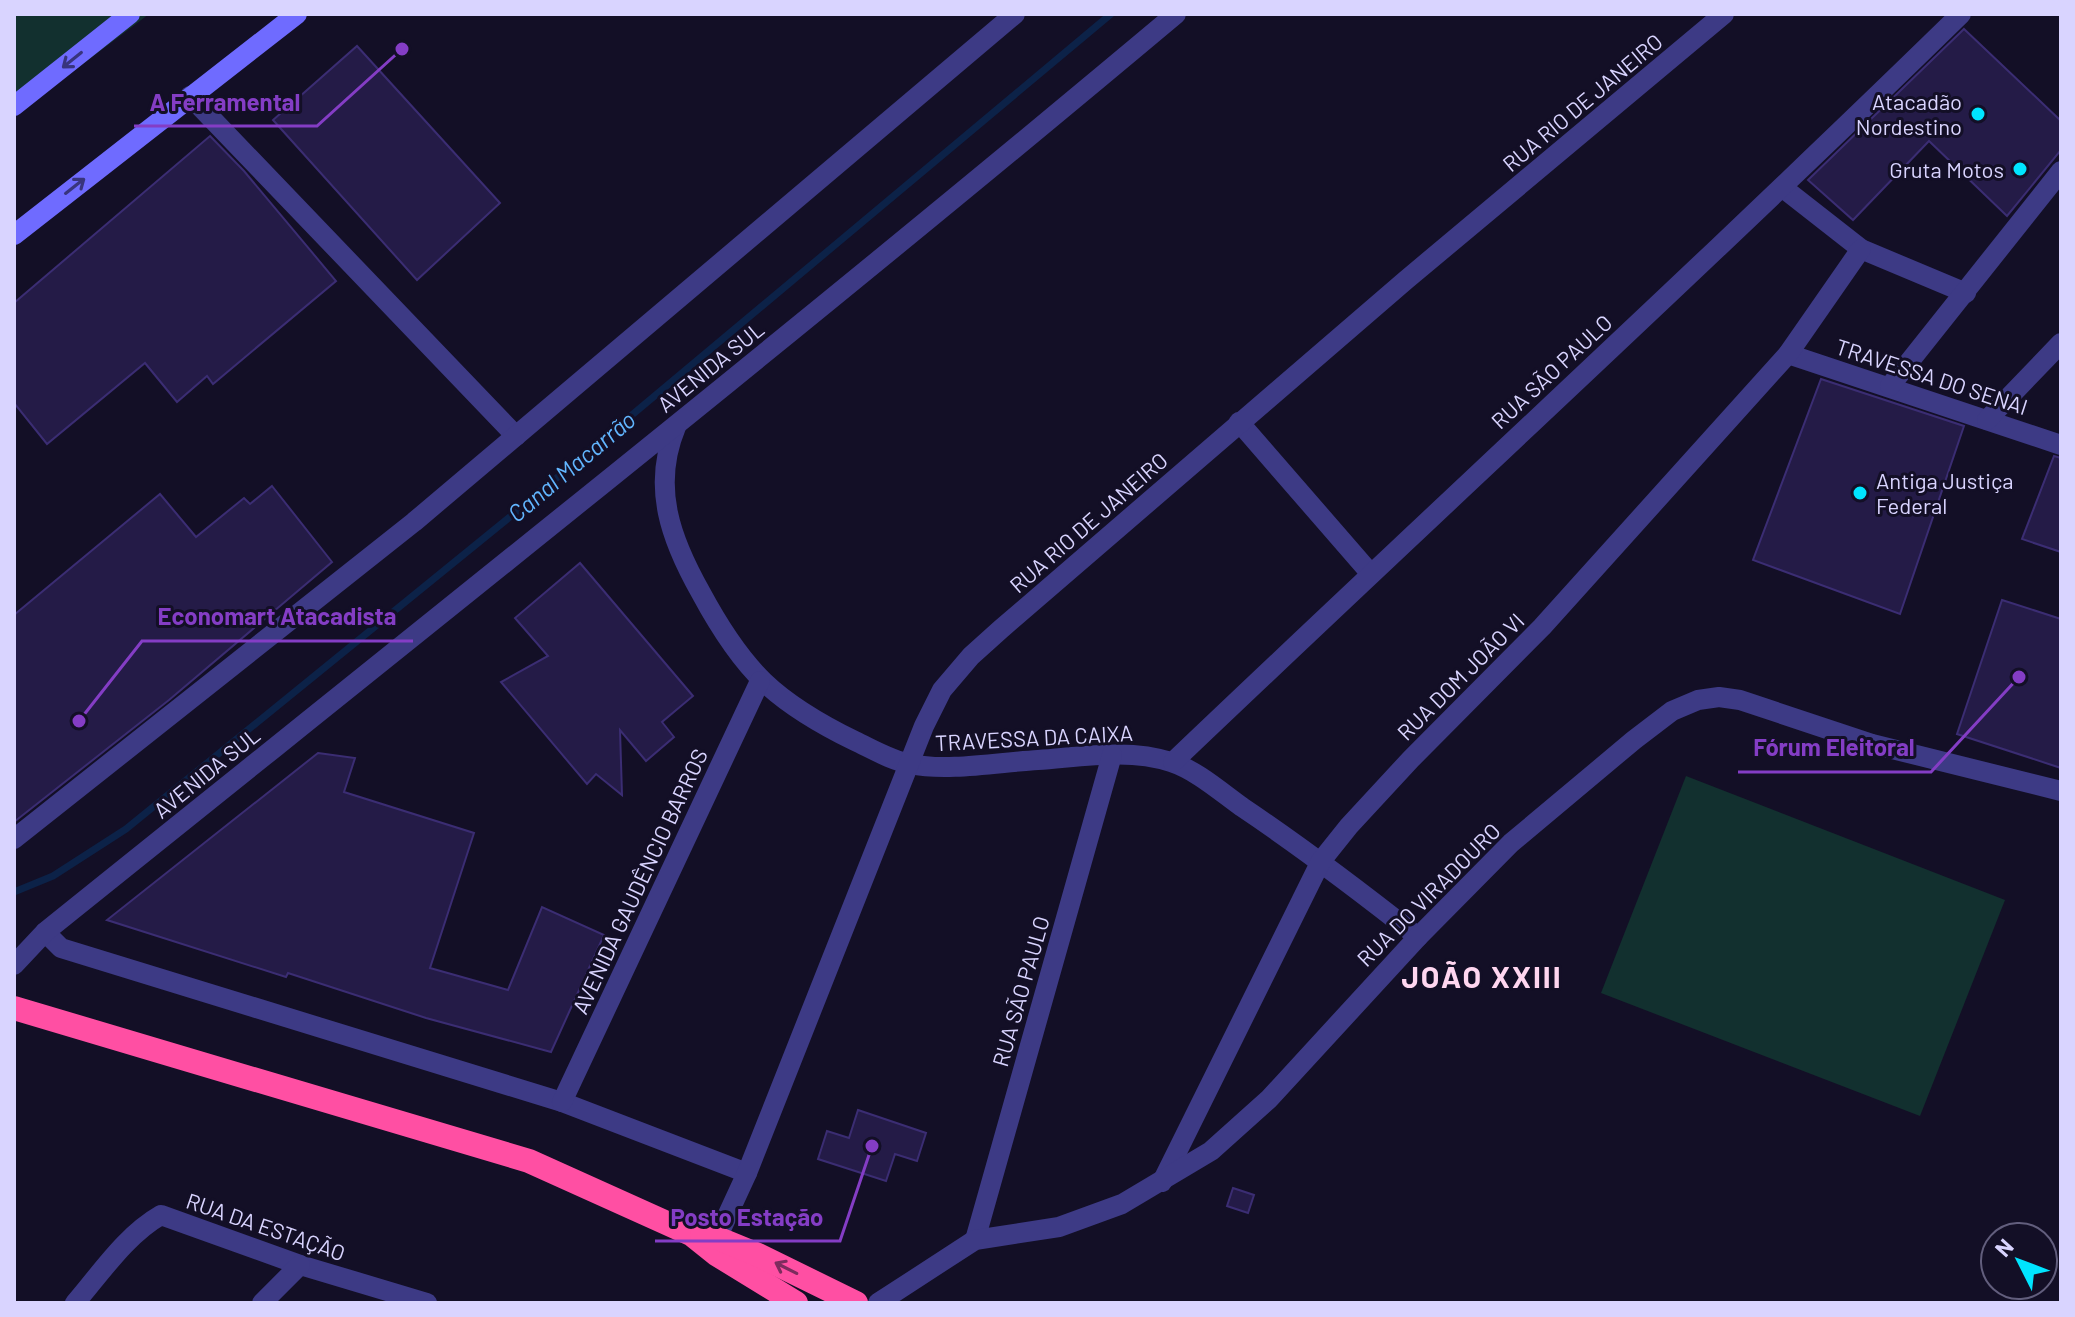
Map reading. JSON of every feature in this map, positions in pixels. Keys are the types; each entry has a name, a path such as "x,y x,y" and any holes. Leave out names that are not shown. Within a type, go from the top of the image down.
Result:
{"highway":[{"path":"14,1008 529,1161 691,1234 716,1254 796,1303"},
{"path":"691,1234 717,1238 756,1254 856,1303"}],"main road":[{"path":"14,106 130,14"},
{"path":"14,235 297,14"}],"street":[{"path":"14,839 414,522 1015,14"},
{"name":"AVENIDA SUL","path":"14,965 45,932 678,423 1176,14"},
{"name":"RUA RIO DE JANEIRO","path":"717,1238 747,1173 924,726 942,690 971,656 1239,422 1724,14"},
{"name":"RUA SÃO PAULO","path":"1173,762 1783,188 1961,14"},
{"path":"190,96 516,436"},
{"path":"1890,386 2061,171"},
{"path":"1783,188 1861,249 1966,293"},
{"name":"RUA DOM JOÃO VI","path":"1162,1182 1321,861 1411,759 1542,627 1788,354 1861,249"},
{"path":"1987,420 2061,343"},
{"name":"TRAVESSA DO SENAI","path":"1788,354 2061,445"},
{"path":"1239,422 1371,574"},
{"name":"TRAVESSA DA CAIXA","path":"678,423 668,447 665,502 679,554 739,656 760,681 787,702 832,730 909,764 952,765 1112,755 1142,755 1173,762 1321,861 1418,937"},
{"name":"AVENIDA GAUDÊNCIO BARROS","path":"562,1102 760,681"},
{"name":"RUA DO VIRADOURO","path":"878,1303 975,1240 1059,1227 1122,1204 1211,1151 1269,1099 1418,937 1511,843 1672,711 1698,700 1719,697 1740,700 1872,744 2061,791"},
{"name":"RUA SÃO PAULO","path":"975,1240 1112,755"},
{"path":"45,932 61,948 562,1102 747,1173"},
{"name":"RUA DA ESTAÇÃO","path":"75,1303 121,1249 150,1221 161,1215 300,1265 427,1303"},
{"path":"262,1303 300,1265"}],"green space":[{"path":"14,14 149,14 14,116"},
{"path":"1686,776 2005,900 1920,1116 1601,993"}],"building":[{"path":"1964,29 2061,121 2061,150 2007,216 1929,141 1853,220 1808,180"},
{"path":"357,46 500,203 417,280 273,120"},
{"path":"210,136 244,171 336,281 213,384 207,376 177,402 145,363 47,444 14,403 14,303"},
{"name":"Antiga Justiça Federal","path":"1821,379 1964,426 1900,614 1753,560"},
{"path":"2054,456 2061,458 2061,552 2022,539"},
{"path":"272,486 332,562 169,700 14,822 14,615 160,494 196,537 244,498 250,504"},
{"path":"580,563 693,696 662,722 674,737 646,761 620,730 622,795 596,774 587,784 501,682 548,656 515,618"},
{"path":"2002,600 2061,619 2061,768 1957,734"},
{"path":"318,753 355,758 344,792 474,833 430,968 508,990 542,907 604,935 551,1052 426,1018 288,973 286,977 107,920"},
{"path":"858,1110 926,1133 917,1161 895,1154 886,1181 818,1159 827,1131 849,1138"},
{"path":"1233,1188 1254,1195 1248,1213 1227,1206"}],"waterway":[{"name":"Canal Macarrão","path":"14,892 53,876 126,829 516,512 1111,14"}],"place":[{"name":"A Ferramental","path":"402,49"},
{"name":"Atacadão Nordestino","path":"1978,114"},
{"name":"Gruta Motos","path":"2020,169"},
{"name":"Antiga Justiça Federal","path":"1860,493"},
{"name":"Fórum Eleitoral","path":"2019,677"},
{"name":"Economart Atacadista","path":"79,721"},
{"name":"Posto Estação","path":"872,1146"}],"district":[{"name":"JOÃO XXIII","path":"1482,976"}]}
